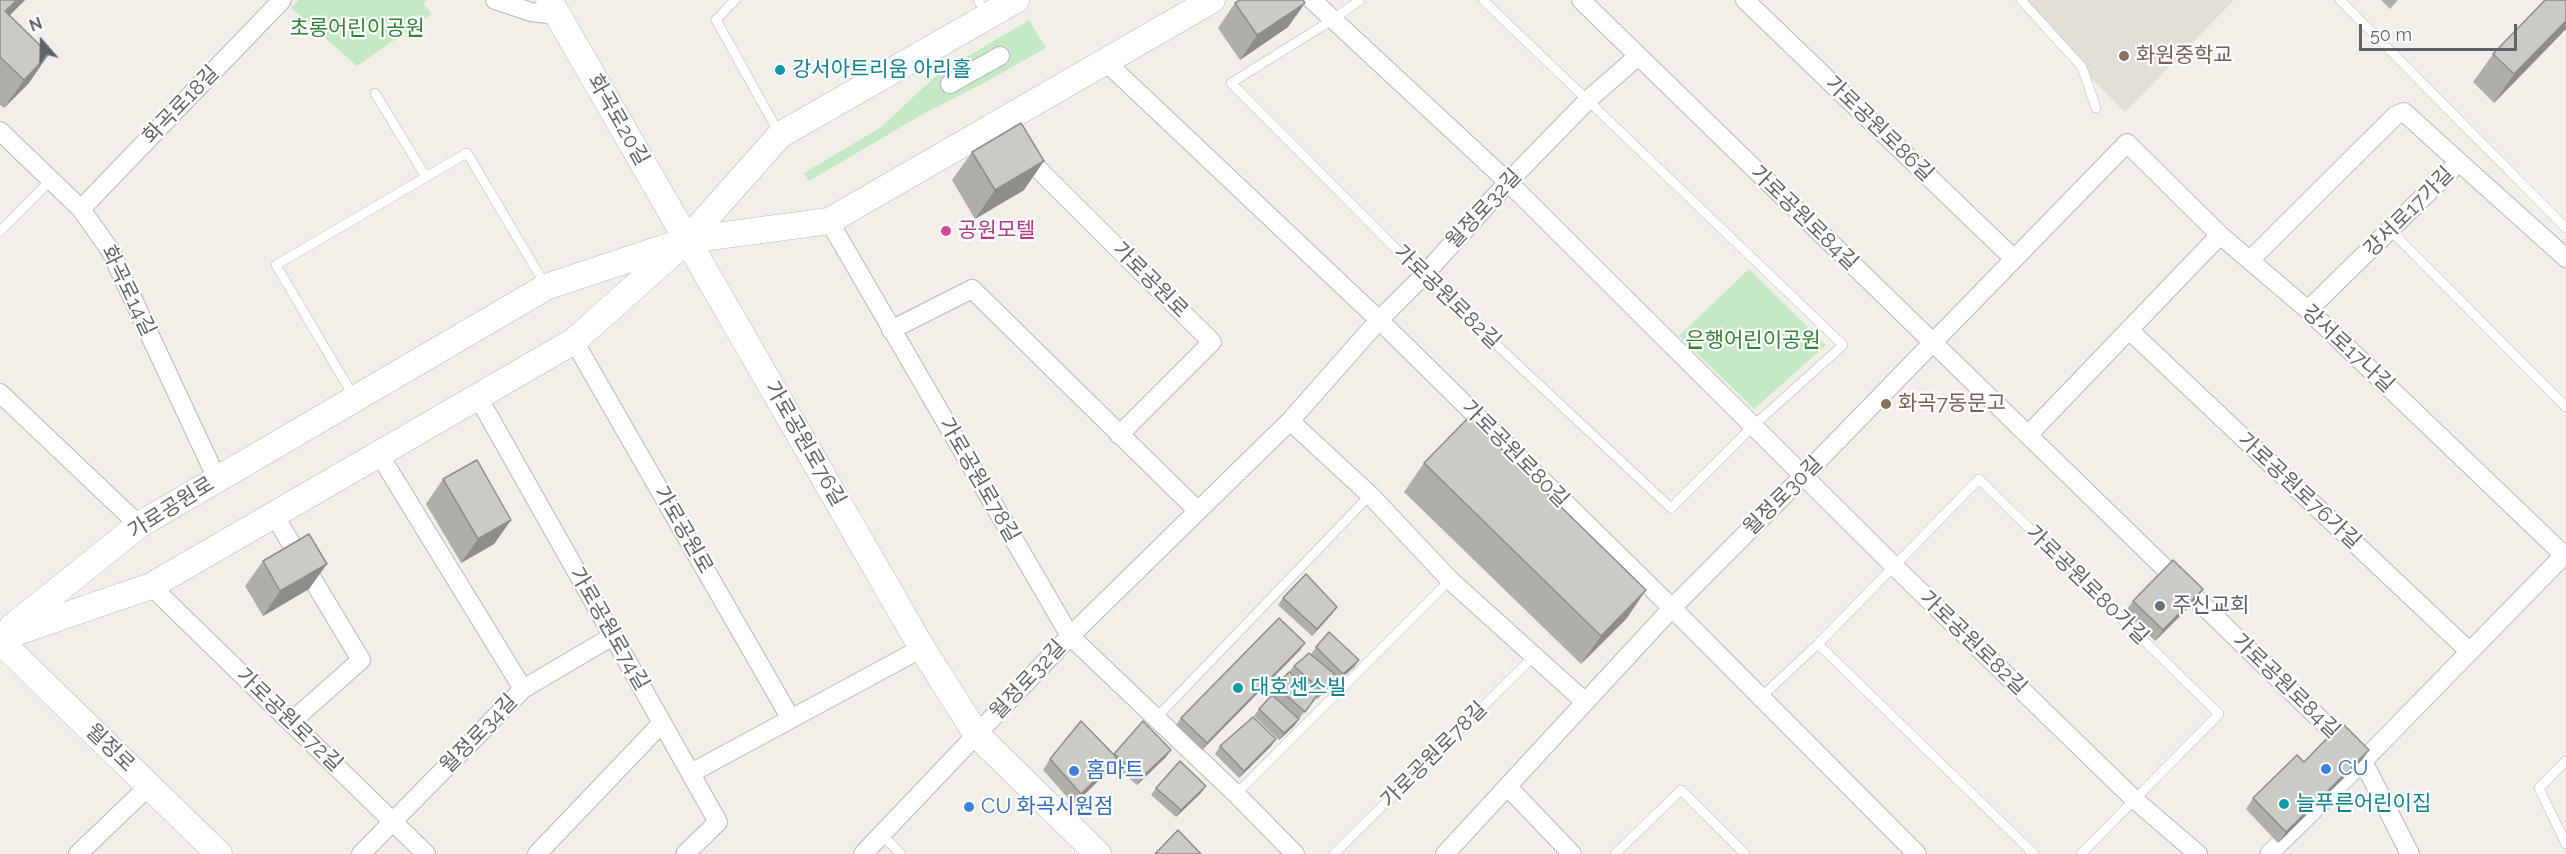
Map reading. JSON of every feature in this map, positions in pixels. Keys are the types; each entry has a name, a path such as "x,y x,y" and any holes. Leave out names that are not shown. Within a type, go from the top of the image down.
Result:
{"main road":[{"path":"0,639 151,586 574,341 687,240 780,135 982,7 1016,0"},
{"name":"가로공원로","path":"0,639 139,525 546,287 687,240 829,221 1003,135 1106,62 1212,0"},
{"name":"화곡로20길","path":"553,5 687,240"},
{"name":"가로공원로76길","path":"687,240 922,648 977,735 1098,854"},
{"path":"546,287 583,278 597,278 608,287 609,297 603,309 574,341"},
{"path":"139,525 107,559 100,576 101,585 118,591 151,586"},
{"name":"월정로","path":"0,639 219,854"}],"street":[{"name":"화곡로18길","path":"81,209 282,0"},
{"path":"495,0 531,12 553,5"},
{"name":"가로공원로82길","path":"1312,0 1508,182 1894,566 2135,800 2198,854"},
{"name":"가로공원로84길","path":"1581,0 2363,761 2410,854"},
{"name":"가로공원로86길","path":"1745,0 2013,258"},
{"path":"950,84 1000,55"},
{"name":"월정로32길","path":"863,854 1070,636 1290,421 1378,320 1423,276 1508,182 1588,99 1637,57"},
{"name":"가로공원로80길","path":"1106,62 1378,320 1672,608 1917,854"},
{"path":"2250,261 2396,115 2404,112 2459,162"},
{"name":"화곡로14길","path":"1,134 81,209 110,250 217,479"},
{"name":"가로공원로","path":"1003,135 1212,342 1119,435"},
{"name":"월정로30길","path":"1445,854 1672,608 2127,143"},
{"name":"강서로17나길","path":"2127,143 2220,236 2308,310 2565,555"},
{"name":"강서로17가길","path":"2308,310 2459,162 2566,258"},
{"name":"가로공원로78길","path":"829,221 1070,636 1236,794 1294,854"},
{"path":"2029,434 2220,236"},
{"path":"891,330 972,288 1197,510"},
{"name":"가로공원로76가길","path":"2129,330 2469,651"},
{"name":"가로공원로","path":"574,341 791,719"},
{"path":"0,393 139,525"},
{"name":"가로공원로74길","path":"478,397 718,822 685,854"},
{"path":"1290,421 1370,495 1450,580 1584,701"},
{"path":"379,454 523,689"},
{"path":"274,515 361,660 291,722"},
{"path":"2269,854 2565,555"},
{"name":"가로공원로72길","path":"151,586 426,854"},
{"name":"월정로34길","path":"361,854 523,689 613,636"},
{"path":"691,773 922,648"},
{"path":"537,854 662,723"},
{"path":"78,854 149,786"},
{"path":"1508,787 1572,854"}],"lane":[{"path":"735,0 716,20 780,135"},
{"name":"가로공원로82길","path":"1360,0 1231,83 1423,276 1671,508 1753,426 1844,345 1483,0"},
{"path":"2021,0 2082,67 2096,108"},
{"path":"2340,0 2566,228"},
{"path":"375,93 426,177"},
{"path":"355,399 276,265 426,177 467,153 546,287"},
{"path":"0,231 51,180"},
{"path":"2391,231 2566,407"},
{"name":"가로공원로80가길","path":"1761,697 1818,644 1979,479 2219,714 2081,854"},
{"path":"1155,719 1370,495"},
{"path":"1236,794 1450,580"},
{"path":"1818,644 2034,854"},
{"name":"가로공원로78길","path":"1334,854 1534,656"},
{"path":"2566,761 2540,788 2566,844"},
{"path":"1615,854 1681,790 1745,854"},
{"path":"882,834 901,854"}],"shaded area":[{"name":"화원중학교","path":"2014,0 2234,0 2125,112"}],"green space":[{"name":"초롱어린이공원","path":"299,0 427,0 423,3 432,14 357,66 291,8"},
{"path":"1029,20 1046,48 923,114 809,181 804,173 880,128 938,74"},
{"name":"은행어린이공원","path":"1749,269 1826,345 1754,409 1679,336"}],"building":[{"path":"0,0 17,0 5,11 49,54 24,80 0,57"},
{"path":"1240,0 1303,0 1305,3 1257,35 1235,3"},
{"path":"2545,0 2566,0 2566,21 2514,74 2493,54"},
{"path":"1021,123 1044,161 995,190 972,152"},
{"path":"1469,417 1646,590 1601,636 1424,463"},
{"path":"477,460 511,520 478,539 443,479"},
{"path":"309,534 327,564 280,591 263,561"},
{"name":"주신교회","path":"2173,560 2203,589 2163,630 2133,601"},
{"path":"1306,574 1337,607 1317,629 1283,598"},
{"name":"대호센스빌","path":"1279,618 1305,643 1207,743 1181,718"},
{"path":"1329,632 1359,660 1343,674 1316,647"},
{"path":"1309,653 1338,677 1322,691 1294,666"},
{"path":"1289,672 1318,694 1305,712 1276,686"},
{"path":"1272,695 1299,719 1284,733 1259,709"},
{"path":"1253,717 1276,739 1244,771 1220,746"},
{"path":"1081,721 1117,758 1081,794 1050,759"},
{"path":"1143,721 1171,750 1142,777 1114,754"},
{"path":"2342,723 2369,750 2286,832 2253,798 2297,755 2304,762"},
{"path":"1180,761 1206,786 1181,810 1156,788"},
{"path":"1178,830 1201,854 1155,854"}],"place":[{"name":"화원중학교","path":"2124,56"},
{"name":"강서아트리움 아리홀","path":"780,70"},
{"name":"공원모텔","path":"946,231"},
{"name":"화곡7동문고","path":"1886,404"},
{"name":"주신교회","path":"2160,606"},
{"name":"대호센스빌","path":"1238,688"},
{"name":"CU","path":"2326,769"},
{"name":"홈마트","path":"1074,771"},
{"name":"늘푸른어린이집","path":"2284,804"},
{"name":"CU 화곡시원점","path":"969,807"}]}
